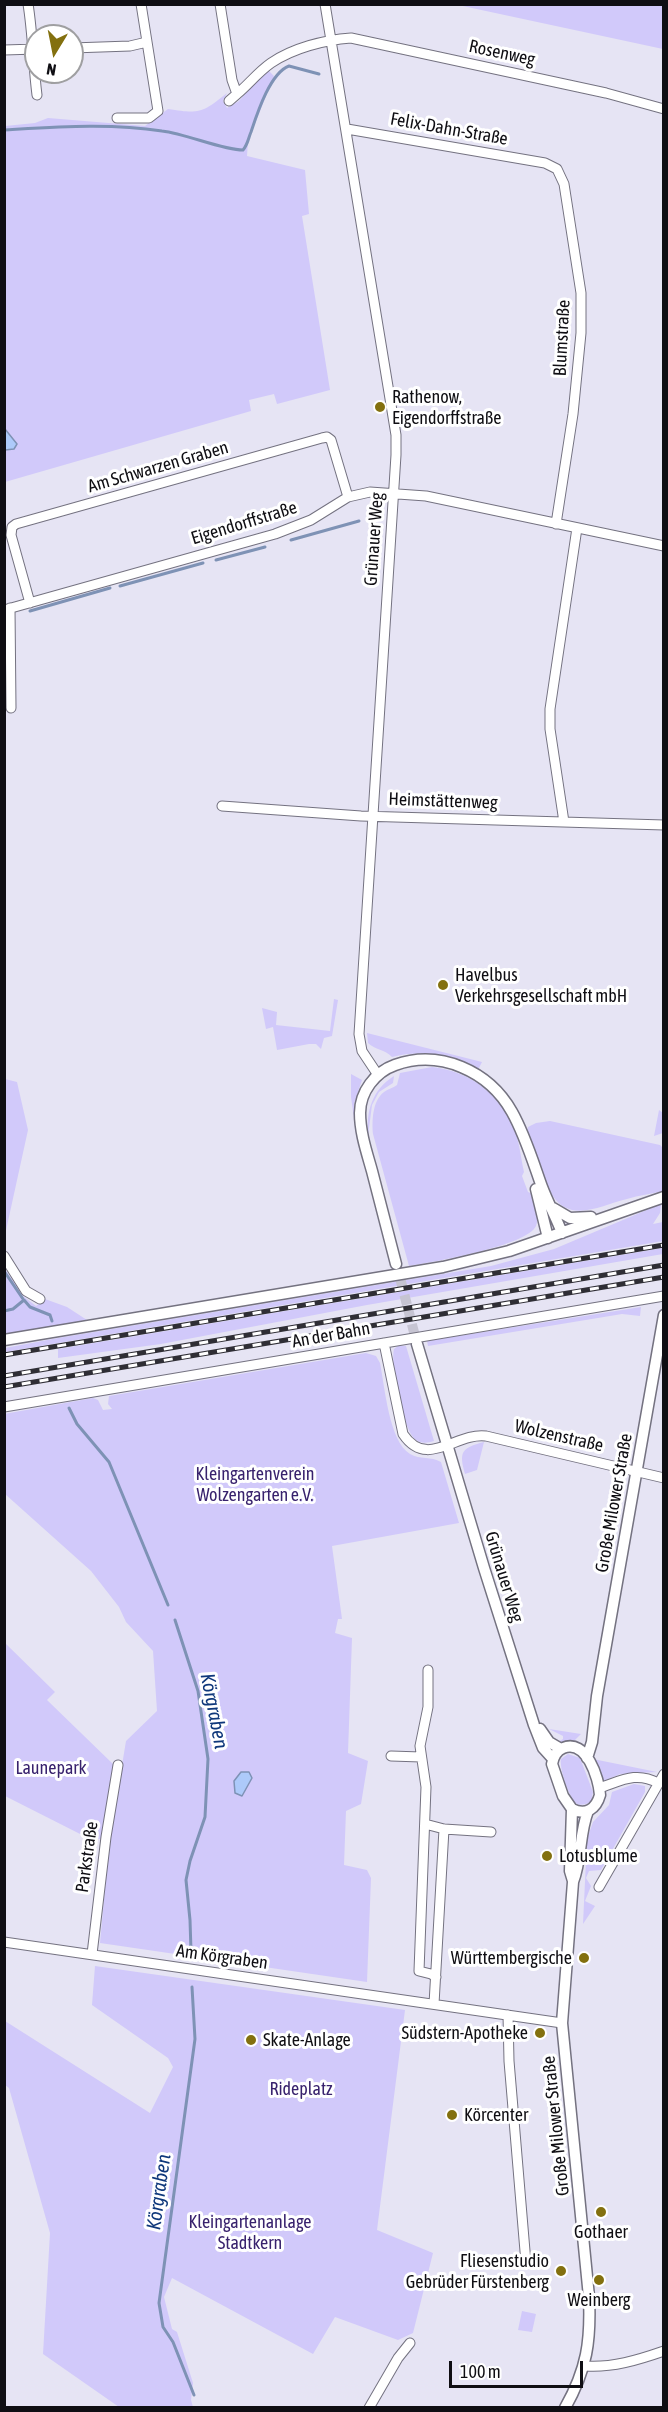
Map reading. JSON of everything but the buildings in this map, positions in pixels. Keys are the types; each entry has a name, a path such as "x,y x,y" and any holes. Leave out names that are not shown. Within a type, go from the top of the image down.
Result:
{"main road":[{"path":"396,1264 361,1126 360,1111 368,1086 378,1075 393,1066 421,1059 445,1061 466,1069 482,1078 502,1098 510,1109 524,1139 562,1233"},
{"path":"524,1139 526,1155 548,1238"},
{"path":"4,1340 443,1267 509,1251 663,1197"},
{"path":"553,1208 570,1218 603,1217"},
{"name":"Große Milower Straße","path":"587,1758 592,1742 597,1696 663,1315"},
{"name":"Grünauer Weg","path":"417,1344 532,1716 543,1748 553,1759"},
{"name":"Große Milower Straße","path":"576,1747 585,1737 597,1696"},
{"name":"Grünauer Weg","path":"532,1716 549,1742 561,1749"},
{"path":"588,1811 580,1812 572,1809 563,1796 553,1770 553,1759 561,1749 576,1747 587,1758 600,1788"},
{"name":"Große Milower Straße","path":"565,2408 585,2366 590,2337 590,2297 562,2023 573,1882 577,1873 583,1825 588,1811 598,1800 600,1788"},
{"name":"Große Milower Straße","path":"572,1809 570,1871 573,1882"}],"street":[{"path":"28,4 31,24"},
{"path":"117,117 149,118 158,111 141,4"},
{"path":"220,4 233,98 271,63 331,40"},
{"name":"Grünauer Weg","path":"325,4 394,423 396,455 359,1034 362,1051 378,1075"},
{"name":"Rosenweg","path":"331,40 351,38 367,41 606,93 663,109"},
{"path":"84,48 130,46 147,42"},
{"path":"4,50 24,49"},
{"path":"36,84 37,95"},
{"name":"Felix-Dahn-Straße","path":"347,129 545,163"},
{"name":"Blumstraße","path":"545,163 557,170 564,184 581,293 578,366 556,524"},
{"name":"Am Schwarzen Graben","path":"30,603 11,535 12,527 16,524 327,437 331,440 348,497"},
{"name":"Eigendorffstraße","path":"10,708 7,609 275,534 311,520 348,497 370,492 426,496 663,546"},
{"path":"564,822 549,718 577,528"},
{"name":"Heimstättenweg","path":"222,806 372,815 663,825"},
{"path":"4,1256 26,1291 40,1299"},
{"name":"An der Bahn","path":"4,1407 663,1296"},
{"path":"384,1343 403,1434 411,1444 420,1449 447,1446"},
{"name":"Wolzenstraße","path":"447,1446 480,1435 663,1478"},
{"path":"429,1670 428,1707 421,1743 426,1787 419,1971 436,1977"},
{"path":"392,1756 421,1757"},
{"name":"Parkstraße","path":"92,1954 106,1837 118,1765"},
{"path":"599,1887 663,1774"},
{"path":"600,1788 635,1776 658,1783"},
{"path":"425,1824 444,1829 491,1832"},
{"path":"434,2004 444,1829"},
{"name":"Am Körgraben","path":"4,1942 562,2023"},
{"path":"508,2015 509,2061 526,2263"},
{"path":"369,2408 398,2358 410,2343"},
{"path":"585,2366 600,2367 633,2361 663,2351"}],"green space":[{"path":"458,5 663,5 663,49"},
{"path":"267,69 274,76 248,141 247,156 305,170 309,214 302,216 330,390 277,404 274,394 249,400 251,411 5,482 5,450 10,450 17,444 4,429 5,126 35,123 48,118 145,126 168,109 200,110 212,105 227,93 223,101 227,108 239,101"},
{"path":"334,999 338,1000 332,1036 324,1038 321,1049 316,1044 309,1044 277,1050 273,1027 266,1029 262,1008 277,1012 276,1025 330,1031"},
{"path":"367,1033 482,1062 478,1070 447,1057 436,1055 414,1054 392,1057 368,1043"},
{"path":"432,1067 446,1069 472,1080 483,1087 502,1106 517,1136 524,1172 522,1176 528,1192 533,1194 538,1218 536,1226 529,1233 516,1240 457,1257 409,1266 373,1134 373,1118 380,1096 397,1085 400,1073"},
{"path":"351,1074 362,1080 354,1104 357,1139 351,1097"},
{"path":"394,1076 393,1083 379,1092 372,1105 368,1136 368,1118 372,1102 380,1088"},
{"path":"5,1079 17,1082 28,1130 5,1235"},
{"path":"659,1110 663,1113 663,1133 654,1136"},
{"path":"550,1121 660,1145 663,1148 663,1191 587,1210 568,1209 552,1195 544,1180 527,1130 536,1123"},
{"path":"661,1204 660,1213 653,1224 663,1222 663,1241 5,1352 5,1348 58,1338 491,1266 554,1249"},
{"path":"663,1248 663,1254 367,1305 161,1344 58,1358 58,1349"},
{"path":"4,1267 23,1296 36,1306 45,1299 67,1307 87,1320 5,1334"},
{"path":"641,1307 640,1316 622,1314 428,1346 427,1341"},
{"path":"398,1346 406,1346 434,1441 425,1443 416,1440 411,1434 402,1411 393,1357 394,1349"},
{"name":"Kleingartenverein Wolzengarten e.V.","path":"366,1353 376,1356 380,1363 389,1413 397,1438 410,1454 441,1462 459,1523 332,1546 342,1619 338,1619 335,1633 352,1638 348,1753 368,1761 361,1804 346,1811 344,1865 367,1870 371,1878 367,1982 100,1943 109,1844 126,1741 157,1711 153,1651 126,1622 119,1607 91,1571 5,1494 4,1414 93,1398 98,1400 103,1410 112,1409 108,1404 109,1396"},
{"path":"484,1442 477,1470 465,1474 462,1461 464,1452 470,1446"},
{"name":"Launepark","path":"4,1642 55,1692 47,1700 114,1765 101,1839 88,1838 5,1796"},
{"path":"549,1729 581,1734 573,1742 558,1742 563,1739 563,1736"},
{"path":"568,1754 580,1758 593,1792 591,1802 579,1805 571,1796 565,1783 561,1763 561,1759"},
{"path":"593,1759 657,1772 620,1774 604,1781 598,1774"},
{"path":"634,1784 645,1786 645,1792 601,1870 589,1871 586,1878 591,1886 585,1901 595,1906 583,1924 587,1839 593,1822 609,1805 612,1792"},
{"path":"95,1966 405,2010 377,2230 433,2253 413,2333 398,2340 335,2317 313,2354 172,2278 164,2297 172,2329 177,2332 193,2383 191,2400 193,2407 119,2407 43,2354 50,2233 9,2088 5,2085 5,2021 150,2113 173,2067 168,2058 92,2005"},
{"path":"522,2311 536,2314 532,2332 518,2330"}],"water":[{"path":"5,429 17,444 14,449 5,450"},
{"path":"241,1772 249,1772 252,1778 242,1796 235,1793 234,1781"}],"waterway":[{"path":"4,130 83,126 123,127 172,133 243,150 265,95 282,70 289,66 319,74"},
{"path":"291,540 359,521"},
{"path":"216,560 265,547"},
{"path":"120,586 203,563"},
{"path":"30,611 110,588"},
{"path":"4,1271 23,1299"},
{"name":"Körgraben","path":"4,1311 13,1309 24,1300 30,1307 50,1315 52,1321"},
{"name":"Körgraben","path":"69,1408 77,1424 109,1462 168,1605"},
{"name":"Körgraben","path":"175,1620 198,1691 208,1759 205,1817 186,1880 191,1951"},
{"name":"Körgraben","path":"192,1987 195,2039 159,2303 163,2327 173,2342 194,2395"}],"tunnel":[{"path":"397,1266 417,1344"}],"railway":[{"path":"4,1355 664,1245"},
{"path":"4,1376 664,1265"},
{"path":"4,1387 664,1277"}],"place":[{"name":"Rathenow, Eigendorffstraße","path":"380,407"},
{"name":"Havelbus Verkehrsgesellschaft mbH","path":"443,985"},
{"name":"Lotusblume","path":"547,1856"},
{"name":"Württembergische","path":"584,1958"},
{"name":"Südstern-Apotheke","path":"540,2033"},
{"name":"Skate-Anlage","path":"251,2040"},
{"name":"Körcenter","path":"452,2115"},
{"name":"Gothaer","path":"601,2212"},
{"name":"Fliesenstudio Gebrüder Fürstenberg","path":"561,2271"},
{"name":"Weinberg","path":"599,2280"}],"park label":[{"name":"Rideplatz","path":"301,2089"},
{"name":"Kleingartenanlage Stadtkern","path":"250,2232"}]}
